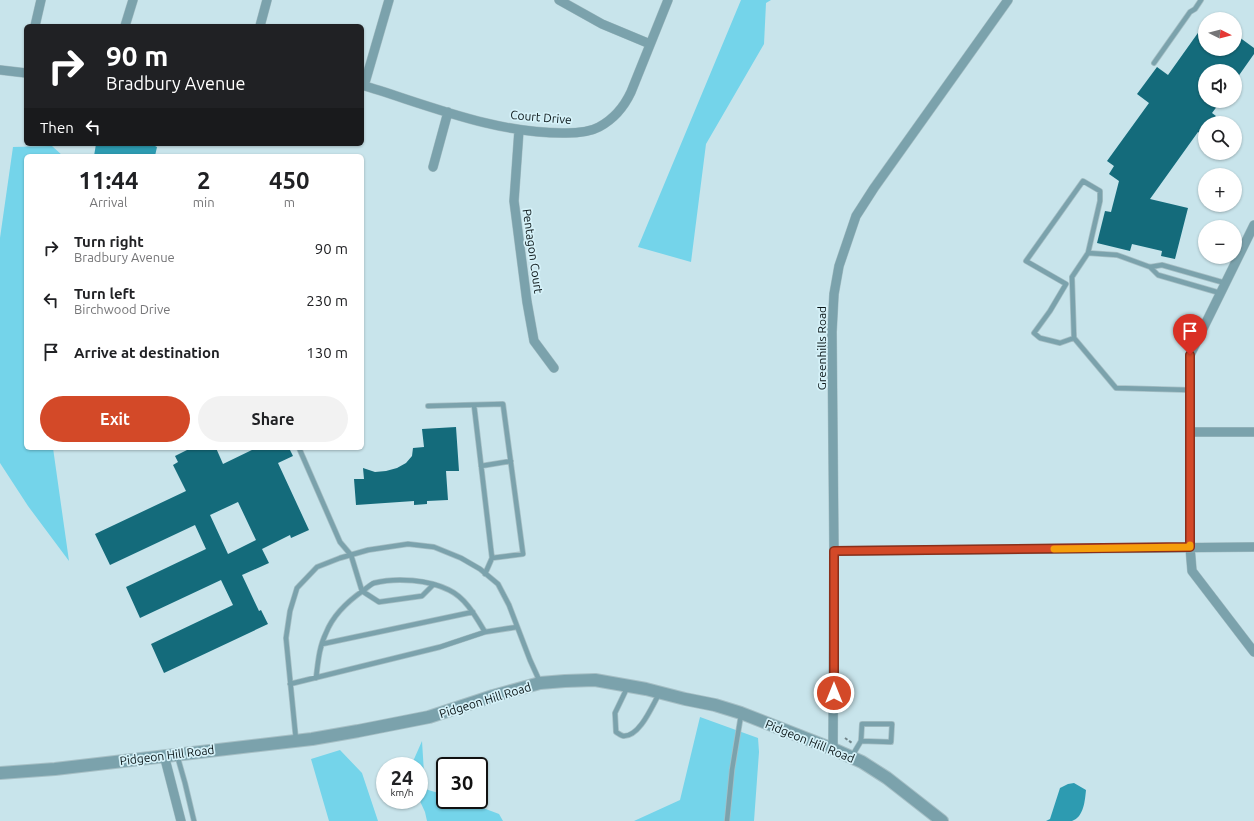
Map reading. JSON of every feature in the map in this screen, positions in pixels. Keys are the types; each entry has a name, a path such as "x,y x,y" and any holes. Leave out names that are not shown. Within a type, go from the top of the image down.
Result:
{"street":[{"path":"35,24 41,0"},
{"path":"126,24 133,0"},
{"path":"261,24 267,0"},
{"path":"364,82 389,0"},
{"path":"559,0 602,24 650,44"},
{"name":"Court Drive","path":"364,85 448,112 519,130 550,133 576,133 598,128 612,119 624,106 668,0"},
{"name":"Greenhills Road","path":"833,749 834,551 832,332 834,294 839,266 856,216 874,188 1008,0"},
{"path":"0,70 24,71"},
{"path":"433,167 448,112"},
{"name":"Pentagon Court","path":"519,130 514,201 527,302 534,341 554,368"},
{"path":"1254,225 1190,355 1190,547 1192,571 1254,652"},
{"path":"1190,432 1254,432"},
{"path":"834,551 1254,547"},
{"name":"Pidgeon Hill Road","path":"0,773 55,769 170,754 296,741 429,717 493,696 540,683 595,680 628,685 715,705 741,713 833,749 862,762 886,778 942,821"},
{"path":"170,754 181,821"}],"lane":[{"path":"1154,63 1190,12 1195,9 1201,0"},
{"path":"1074,338 1060,343 1040,338 1034,333 1050,312 1066,284 1026,261 1083,180 1100,191 1100,201 1088,253 1072,277 1074,338 1116,388 1190,390"},
{"path":"1088,253 1117,255 1150,267 1158,275 1220,293"},
{"path":"1150,267 1162,265 1225,283"},
{"path":"428,406 503,404 523,554 492,558"},
{"path":"474,405 492,558 486,574"},
{"path":"300,450 340,542 351,554 362,591 379,602 422,596 432,585"},
{"path":"481,466 511,461"},
{"path":"296,741 286,638 290,611 297,588 317,567 351,554 408,544 434,547 461,558 480,569 498,584 509,605 540,683"},
{"path":"316,678 319,654 322,644 326,633 338,612 362,591 373,584 403,580 420,581 450,590 473,612 485,632"},
{"path":"322,644 473,612"},
{"path":"290,684 440,647 485,632 517,627"},
{"path":"628,685 615,713 616,732 623,736 632,734 642,724 659,692"},
{"path":"727,821 732,770 741,713"},
{"path":"851,757 861,741 862,724 892,724 891,742 861,741"},
{"path":"170,754 186,783 194,821"}],"shaded area":[{"path":"741,0 771,0 766,3 764,44 706,144 691,262 638,247"},
{"path":"52,146 61,154 24,154 24,450 53,450 69,561 28,506 0,463 0,238 13,147"},
{"path":"96,146 157,147 155,154 94,154"},
{"path":"700,717 758,738 759,752 754,821 634,821 680,800"},
{"path":"422,741 423,757 415,757"},
{"path":"340,750 362,773 378,821 329,821 311,759"},
{"path":"1074,783 1086,790 1083,808 1079,816 1072,821 1046,821 1050,819 1060,788"},
{"path":"428,790 436,792 436,809 486,809 499,814 503,821 427,821 424,809 428,809"}],"building":[{"path":"1198,33 1198,56 1242,56 1242,39 1254,48 1254,54 1242,71 1242,64 1198,64 1198,108 1216,108 1212,113 1216,116 1198,116 1198,132 1150,199 1188,208 1175,259 1161,256 1162,251 1132,244 1130,251 1097,243 1105,211 1111,212 1119,181 1109,174 1114,166 1107,161 1149,103 1137,94 1157,67 1168,75"},
{"path":"456,427 459,471 446,471 448,500 427,501 427,504 414,505 414,501 356,505 354,479 364,479 363,468 375,472 397,468 406,463 412,456 413,448 424,447 422,429"},
{"path":"187,450 217,450 223,464 252,450 290,450 293,456 278,463 309,530 291,538 290,535 262,549 269,563 242,575 259,611 261,610 268,624 164,673 151,644 233,605 221,580 140,618 126,587 206,549 195,525 110,565 95,534 186,491 173,465 178,462 175,456","holes":["238,502 256,540 228,554 210,515"]}],"slow traffic":[{"path":"1054,549 1190,547 1190,545"}],"route":[{"path":"834,693 834,551 1190,547 1190,355"}]}
